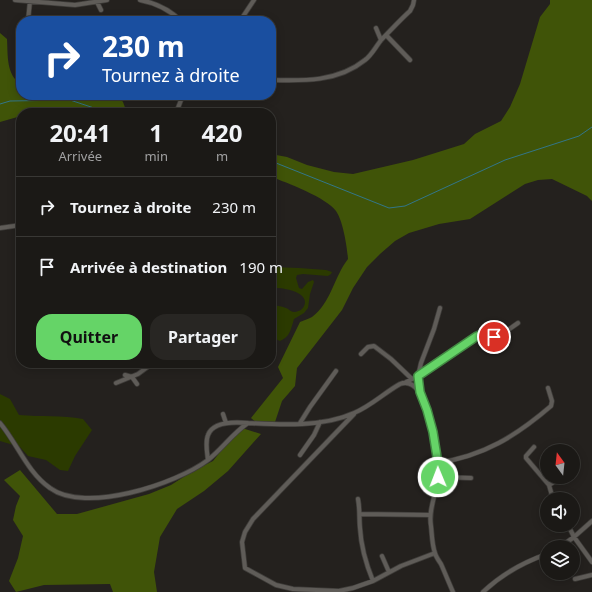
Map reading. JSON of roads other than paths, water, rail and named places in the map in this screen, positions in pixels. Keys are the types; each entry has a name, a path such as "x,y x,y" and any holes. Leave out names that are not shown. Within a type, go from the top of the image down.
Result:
{"street":[{"path":"15,0 75,5 107,0"},
{"path":"140,0 152,2 165,8 176,16"},
{"path":"243,16 254,0"},
{"path":"276,80 308,80 345,72 365,60 381,40 410,11 414,0"},
{"path":"28,16 30,1"},
{"path":"98,2 101,10"},
{"path":"376,28 381,40"},
{"path":"386,35 410,60"},
{"path":"0,228 16,226"},
{"path":"440,308 434,329 420,363 418,376 420,392 433,432 437,463 438,477 430,515 434,553 453,592"},
{"path":"434,553 389,572 373,581 346,590 293,589 276,585 245,568 242,553 242,542 244,532 253,519 355,413 395,387 418,376 477,336 484,333 498,337 518,323"},
{"path":"361,354 368,348 374,346 391,359 412,379"},
{"path":"116,383 132,377 148,368"},
{"path":"300,423 336,372"},
{"path":"125,375 132,377 137,384"},
{"path":"406,382 416,387 420,392"},
{"path":"437,463 455,460 480,452 517,433 551,406 552,401 548,388"},
{"path":"208,460 208,433 226,423 275,425 320,422 338,419 355,413"},
{"path":"223,414 226,423"},
{"path":"300,455 314,435 320,422"},
{"path":"0,423 8,432 17,449 40,480 58,494 69,497 95,498 135,493 171,479 208,460 248,423"},
{"path":"534,447 526,458 549,485 551,492"},
{"path":"438,477 471,478"},
{"path":"358,499 360,506 361,538 369,572 373,581"},
{"path":"360,514 430,515"},
{"path":"570,540 592,521"},
{"path":"572,532 592,562"},
{"path":"382,556 389,572"},
{"path":"483,592 508,573 540,557"},
{"path":"580,578 592,575"}],"waterway":[{"path":"0,104 10,101 70,100"},
{"path":"70,100 94,108"},
{"path":"276,163 389,208 405,206 505,160 579,136 592,127"}]}
